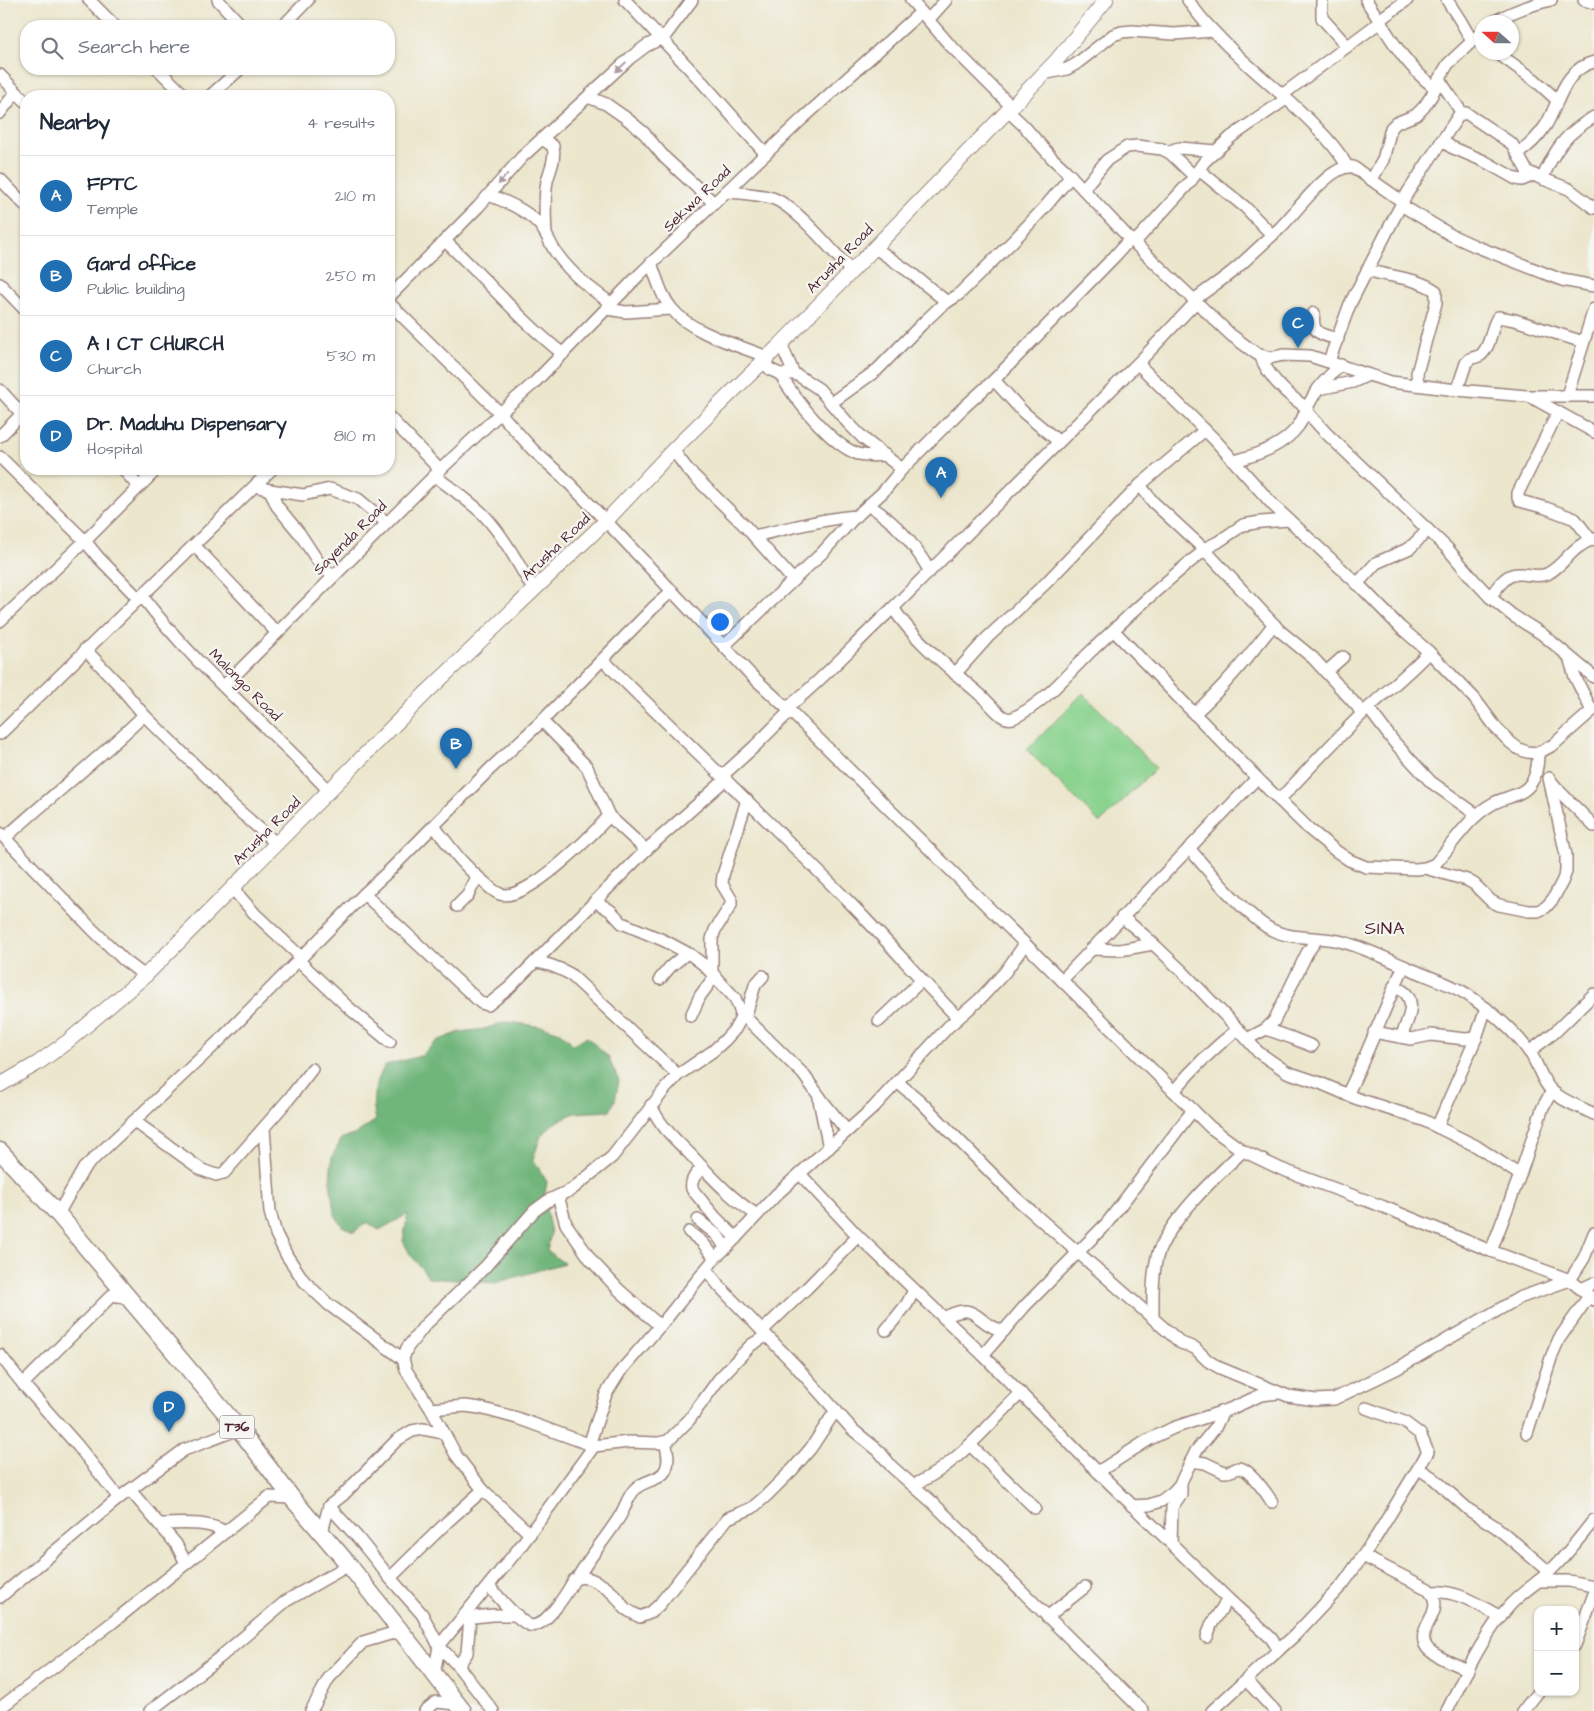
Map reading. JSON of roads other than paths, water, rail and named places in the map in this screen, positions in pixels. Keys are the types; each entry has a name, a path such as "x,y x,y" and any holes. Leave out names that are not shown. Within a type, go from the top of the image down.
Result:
{"highway":[{"name":"T36","path":"0,1151 58,1214 239,1429 292,1498 349,1565 460,1708"}],"main road":[{"name":"Arusha Road","path":"0,1086 38,1063 66,1042 145,976 330,792 427,692 606,521 673,450 781,344 1009,108 1027,92 1056,61 1106,0"}],"street":[{"path":"89,0 109,20"},
{"path":"218,0 236,20"},
{"path":"289,20 308,0"},
{"path":"625,0 766,154"},
{"path":"395,291 489,195 522,157 630,58 646,46 661,39 692,0"},
{"path":"911,0 1052,158 1132,241 1238,340 1260,356 1270,358 1283,355 1310,356 1391,382 1457,390 1527,396 1594,396"},
{"name":"Sekwa Road","path":"500,414 563,354 651,263 766,154 946,0"},
{"path":"1188,0 1212,31 1328,139 1347,166"},
{"path":"1322,0 1322,18 1347,46"},
{"path":"1366,0 1409,65 1422,78 1437,84 1462,113 1466,113 1512,144 1527,171 1569,190 1594,208"},
{"path":"724,646 883,492 902,469 994,380 1132,241 1216,151 1231,137 1407,0"},
{"path":"1447,0 1460,20 1474,33"},
{"path":"1506,15 1527,6 1551,0"},
{"path":"1584,0 1594,3"},
{"path":"1043,74 1067,69 1113,35 1122,32 1174,34 1212,31"},
{"path":"1372,179 1383,160 1391,128 1396,123 1416,115 1424,107 1448,64 1474,41"},
{"path":"1507,60 1535,80 1557,100"},
{"path":"1518,154 1527,148 1545,126 1557,100 1573,75 1582,66 1594,62"},
{"path":"0,74 20,96"},
{"path":"164,75 180,90"},
{"path":"217,90 233,75"},
{"path":"0,113 16,92"},
{"path":"588,97 606,104 644,133 665,158 714,203"},
{"path":"1329,361 1350,304 1402,203 1442,140 1462,113"},
{"path":"1442,140 1451,147 1484,161 1516,179 1522,180 1538,177 1561,142 1572,131 1594,117"},
{"path":"542,139 553,146 554,153 547,183 546,234"},
{"path":"1083,189 1107,160 1127,147 1137,146 1162,149 1250,212 1272,235"},
{"path":"1170,153 1180,148 1216,151"},
{"path":"364,894 450,976 485,1005 497,999 646,850 724,777 865,633 893,608 1058,441 1138,364 1195,301 1239,266 1272,235 1322,182 1347,166 1353,167 1372,179 1402,203 1443,230 1475,246 1562,280 1594,286"},
{"path":"831,403 866,380 921,325 958,295 1013,241 1071,176"},
{"path":"0,179 20,200"},
{"path":"726,192 761,196 774,199 785,205 816,232 851,272"},
{"path":"489,195 521,210 540,225 550,244 566,266 609,306 626,312 672,309"},
{"path":"445,241 471,265 513,310 563,354"},
{"path":"874,248 912,273 947,302"},
{"path":"651,263 665,298 682,320 694,328 765,360 771,370 780,374 794,374 808,381 819,389 847,422 902,469"},
{"path":"1367,270 1428,285 1436,290 1436,303 1417,373 1418,385"},
{"path":"0,284 20,304"},
{"path":"395,309 500,414 533,450 562,476 606,521 752,676 1210,1127 1243,1151 1281,1169 1366,1200 1491,1251 1570,1280 1588,1295"},
{"path":"1567,396 1594,309"},
{"path":"1314,313 1312,325 1314,329 1338,339"},
{"path":"1457,390 1466,363 1470,359 1479,357 1485,349 1498,317 1515,320 1583,342"},
{"path":"781,344 794,374"},
{"path":"1260,356 1274,380 1285,392 1306,410 1326,433 1447,548 1490,596 1512,615 1542,634 1594,677"},
{"path":"1138,364 1235,461 1274,506 1400,627 1429,652 1474,698 1497,729 1510,743 1519,749 1538,753 1552,745 1593,710 1575,677 1569,657"},
{"path":"1235,461 1274,447 1299,425 1318,389 1341,365"},
{"path":"780,374 814,419 835,439 856,453 868,456 885,456"},
{"path":"1318,389 1353,382 1368,376"},
{"path":"994,380 1023,412 1058,441"},
{"path":"0,390 20,408"},
{"path":"1527,396 1594,432"},
{"path":"1490,596 1513,574 1542,576 1550,572 1577,547 1592,540 1575,519 1546,508 1525,503 1518,498 1518,493 1544,444 1558,412"},
{"name":"Sayenda Road","path":"224,686 500,414"},
{"path":"0,436 20,416"},
{"path":"395,424 438,473 483,515 497,531 534,591"},
{"path":"956,674 988,637 1046,583 1140,485 1205,430"},
{"path":"673,450 688,470 754,536 793,580"},
{"name":"Malongo Road","path":"0,457 20,479 85,540 98,557 140,597 224,686 330,792"},
{"path":"128,475 139,487"},
{"path":"0,621 151,475"},
{"path":"0,734 85,649 266,475"},
{"path":"1140,485 1153,502 1205,549 1274,624 1313,658 1426,776 1477,816"},
{"path":"255,486 303,496 330,489 358,499 388,523"},
{"path":"270,490 276,506 300,534 317,560 333,577"},
{"path":"869,505 890,520 907,537 929,570"},
{"path":"754,536 826,520 857,516"},
{"path":"893,608 904,624 956,674 1003,716 1008,719 1013,718 1052,692 1087,655 1205,549 1243,524 1289,520"},
{"path":"1357,584 1376,563 1410,548 1428,530"},
{"path":"194,545 277,633"},
{"path":"58,1214 84,1168 222,1038 364,894 490,769 542,721 654,606 672,591"},
{"path":"1194,714 1237,672 1274,624"},
{"path":"1114,631 1309,829 1349,860 1366,867 1425,868 1467,880 1474,884 1491,901 1499,905 1538,911 1546,907 1558,891 1566,872 1566,855 1549,778"},
{"path":"85,649 144,715 211,781 230,803 277,844"},
{"path":"1279,800 1365,711 1385,692 1403,679 1429,652"},
{"path":"1326,672 1343,657"},
{"path":"603,660 724,777 875,928 958,1018"},
{"path":"144,715 106,751 2,835 93,930 124,960 145,976"},
{"path":"542,721 587,767 609,816 646,850"},
{"path":"1425,868 1435,864 1477,816 1493,804 1525,790 1531,785 1536,770 1538,753"},
{"path":"1536,770 1545,774 1594,826"},
{"path":"1062,980 1257,778"},
{"path":"691,1016 700,996 714,974 712,938 731,905 731,899 722,884 723,875 747,800"},
{"path":"434,826 462,862 477,877 500,894 508,895 518,893 550,871 590,837 609,816"},
{"path":"1189,848 1214,877 1261,923 1273,930 1317,939 1338,941 1382,956 1466,994 1486,1008 1519,1040 1529,1052 1552,1091 1574,1105 1594,1114"},
{"path":"457,906 468,895 477,877"},
{"path":"232,888 255,914 349,1008 390,1042"},
{"path":"595,901 611,911 622,923 665,941 687,953 714,974 734,998 743,1015 804,1074 847,1131"},
{"path":"1122,917 1153,944 1238,1029 1258,1052 1287,1072 1320,1083 1347,1095 1423,1120 1476,1146 1520,1175"},
{"path":"1247,1039 1266,1029 1274,1021 1307,953 1317,939"},
{"path":"434,1675 439,1646 466,1618 530,1534 592,1445 606,1394 619,1373 715,1258 777,1194 847,1131 898,1082 958,1018 979,1000 1005,972 1025,944"},
{"path":"1091,949 1120,950 1153,944"},
{"path":"660,980 670,967 687,953"},
{"path":"535,962 549,964 570,974 678,1075"},
{"path":"1347,1095 1404,966"},
{"path":"530,1534 483,1490 456,1455 431,1409 406,1370 403,1359 407,1348 416,1334 491,1261 534,1211 549,1200 571,1190 612,1157 651,1105 678,1075 713,1052 725,1040 735,1029 755,985 763,976"},
{"path":"879,1021 922,980"},
{"path":"1394,986 1404,992 1410,1000 1409,1014 1401,1037"},
{"path":"1529,1052 1555,1032 1594,994"},
{"path":"1437,1127 1476,1038 1486,1008"},
{"path":"1174,1090 1187,1075 1238,1029"},
{"path":"1266,1029 1312,1046"},
{"path":"1374,1032 1410,1039 1431,1035 1464,1039 1476,1038"},
{"path":"134,1120 194,1165 216,1175 224,1172 264,1128 312,1069"},
{"path":"898,1082 919,1100 1016,1198 1181,1343 1195,1348 1208,1361 1220,1368 1297,1398 1334,1399 1398,1368 1519,1298 1570,1280 1584,1258 1594,1233"},
{"path":"1491,1251 1543,1107 1552,1091"},
{"path":"818,1094 829,1148"},
{"path":"651,1105 658,1121 702,1168 728,1194 757,1215"},
{"path":"983,1355 1025,1306 1107,1223 1193,1110"},
{"path":"264,1128 270,1212 276,1234 287,1256 304,1281 328,1304 403,1359"},
{"path":"1153,1318 1154,1275 1157,1256 1166,1238 1179,1218 1222,1170 1243,1151"},
{"path":"702,1168 694,1176 691,1183 692,1189 715,1217 736,1238"},
{"path":"800,1174 858,1236 983,1355 1170,1543 1271,1638 1279,1650"},
{"path":"558,1196 566,1224 590,1260 619,1290 660,1326"},
{"path":"698,1220 717,1235 726,1248"},
{"path":"689,1232 702,1242 715,1258"},
{"path":"431,1409 465,1406 480,1408 518,1418 592,1445 665,1442 677,1434 719,1379 858,1236"},
{"path":"706,1269 720,1287 795,1365 853,1430 879,1451 892,1467 994,1563 1143,1711"},
{"path":"1527,1433 1552,1354 1559,1339 1594,1283"},
{"path":"886,1330 907,1304 914,1290"},
{"path":"23,1384 112,1295 130,1298"},
{"path":"944,1318 954,1312 967,1310 978,1316 989,1326 1004,1331"},
{"path":"0,1355 78,1446 118,1498"},
{"path":"1098,1472 1148,1440 1173,1428 1223,1411 1261,1395 1282,1393"},
{"path":"914,1486 939,1471 970,1445 1021,1394"},
{"path":"1212,1711 1295,1635 1343,1584 1363,1556 1428,1452 1420,1434 1404,1422 1366,1408"},
{"path":"578,1577 601,1584 618,1599 624,1608 633,1614 640,1617 650,1613 659,1605 728,1518 752,1508 793,1469 811,1448 836,1410"},
{"path":"1132,1506 1149,1505 1161,1501 1173,1492 1181,1482 1196,1451 1215,1428 1223,1411"},
{"path":"0,1597 118,1498 184,1450 239,1429"},
{"path":"322,1532 329,1506 343,1495 397,1440 406,1434 423,1429 444,1433"},
{"path":"489,1586 528,1624 539,1624 551,1614 578,1577 620,1517 631,1493 636,1487 664,1474 668,1461 665,1442"},
{"path":"970,1445 1036,1508"},
{"path":"1191,1460 1204,1463 1224,1472 1238,1468 1247,1470 1272,1502"},
{"path":"1419,1469 1469,1510 1496,1527 1549,1572"},
{"path":"1170,1543 1172,1507 1181,1494 1181,1482"},
{"path":"130,1490 176,1544 186,1563"},
{"path":"390,1578 483,1490"},
{"path":"0,1708 113,1622 269,1497 292,1498"},
{"path":"329,1506 422,1614 439,1646 458,1666 493,1711"},
{"path":"1447,1711 1493,1627 1526,1590 1549,1572 1594,1520"},
{"path":"158,1524 205,1525 225,1532"},
{"path":"1363,1556 1428,1589 1434,1599 1435,1607 1424,1631 1425,1645 1430,1651 1441,1658 1468,1670"},
{"path":"150,1711 219,1658 286,1600 349,1565"},
{"path":"1538,1581 1569,1582 1594,1586"},
{"path":"1047,1617 1085,1587"},
{"path":"1430,1592 1445,1591 1464,1597 1501,1617"},
{"path":"1579,1634 1594,1594"},
{"path":"1207,1637 1211,1625 1228,1599"},
{"path":"466,1618 517,1615"},
{"path":"458,1666 467,1653 466,1618"},
{"path":"311,1711 329,1678 363,1642 400,1631"},
{"path":"1246,1680 1275,1711"},
{"path":"1523,1711 1535,1696"},
{"path":"425,1711 436,1702 460,1708"}],"place":[{"name":"A I CT CHURCH","path":"1298,348"},
{"name":"FPTC","path":"941,498"},
{"name":"Gard office","path":"456,769"},
{"name":"Dr. Maduhu Dispensary","path":"169,1432"}],"district":[{"name":"SINA","path":"1385,928"}]}
